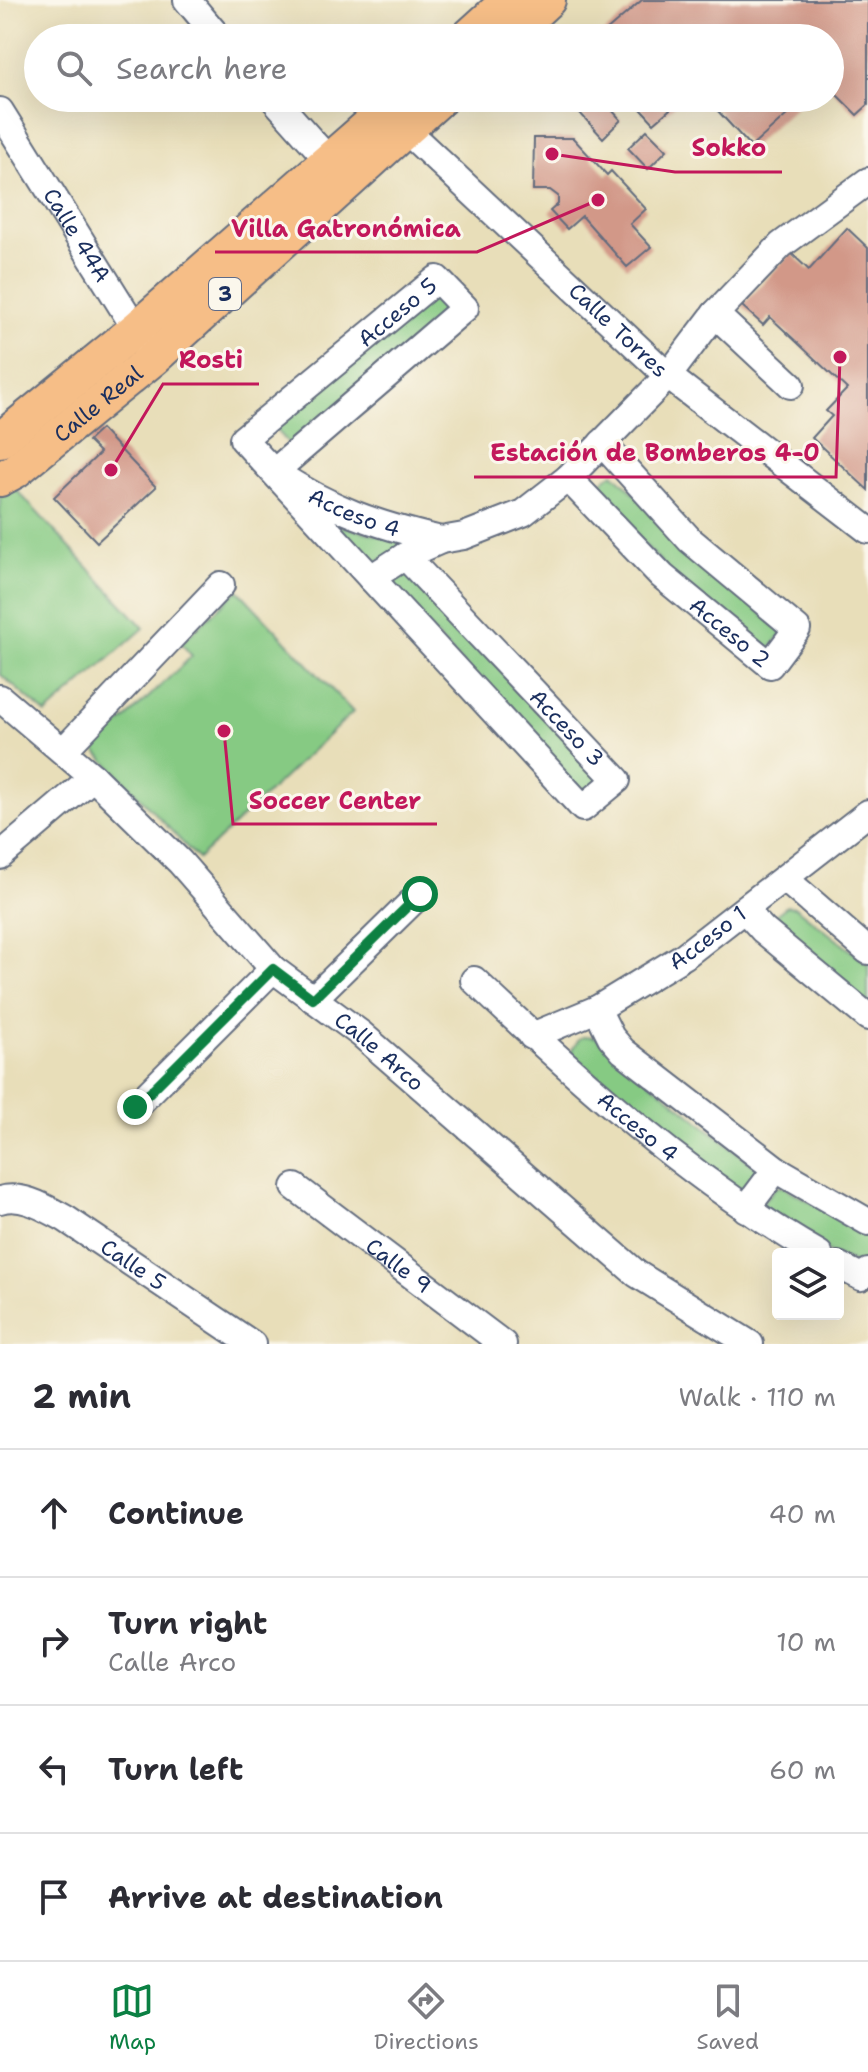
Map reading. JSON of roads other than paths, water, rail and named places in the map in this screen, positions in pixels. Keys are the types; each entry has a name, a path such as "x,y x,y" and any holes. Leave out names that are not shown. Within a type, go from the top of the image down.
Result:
{"main road":[{"path":"482,24 509,0"},
{"path":"522,24 548,0"},
{"name":"Calle Real","path":"0,479 15,471 155,357 397,113"},
{"name":"Calle Real","path":"0,440 136,329 338,172"}],"street":[{"path":"187,0 207,24"},
{"name":"Calle 44A","path":"0,111 155,357"},
{"path":"285,112 338,172"},
{"name":"Calle Torres","path":"397,113 668,376 868,530"},
{"path":"371,578 405,556 441,540 464,536 523,513 568,478 668,376 715,314 798,230 868,181"},
{"name":"Acceso 5","path":"243,439 437,279 465,308 274,472"},
{"path":"715,314 791,385"},
{"name":"Acceso 4","path":"243,439 371,578"},
{"name":"Acceso 2","path":"568,478 662,576 770,665 797,629 690,540 602,443"},
{"name":"Acceso 4","path":"274,472 335,509 375,525 441,540"},
{"name":"Acceso 3","path":"371,578 583,808 617,780 405,556"},
{"path":"63,751 221,585"},
{"name":"Calle Arco","path":"0,698 93,777 180,862 273,969 361,1034 637,1274 750,1344"},
{"path":"0,856 93,777"},
{"name":"Acceso 1","path":"532,1036 597,1009 684,956 868,813"},
{"path":"785,879 868,951"},
{"path":"313,999 420,894"},
{"path":"745,910 763,930 868,1017"},
{"path":"135,1107 273,969"},
{"name":"Acceso 4","path":"474,980 532,1036 746,1209 809,1248"},
{"path":"597,1009 611,1037 623,1051 776,1169 868,1222"},
{"path":"746,1209 776,1169"},
{"name":"Calle 9","path":"295,1187 503,1344"},
{"name":"Calle 5","path":"4,1199 34,1202 66,1219 252,1344"},
{"path":"844,1268 861,1277 868,1272"}],"place":[{"name":"Sokko","path":"552,154"},
{"name":"Villa Gatronómica","path":"598,200"},
{"name":"Estación de Bomberos 4-0","path":"840,357"},
{"name":"Rosti","path":"111,470"},
{"name":"Soccer Center","path":"224,731"}]}
